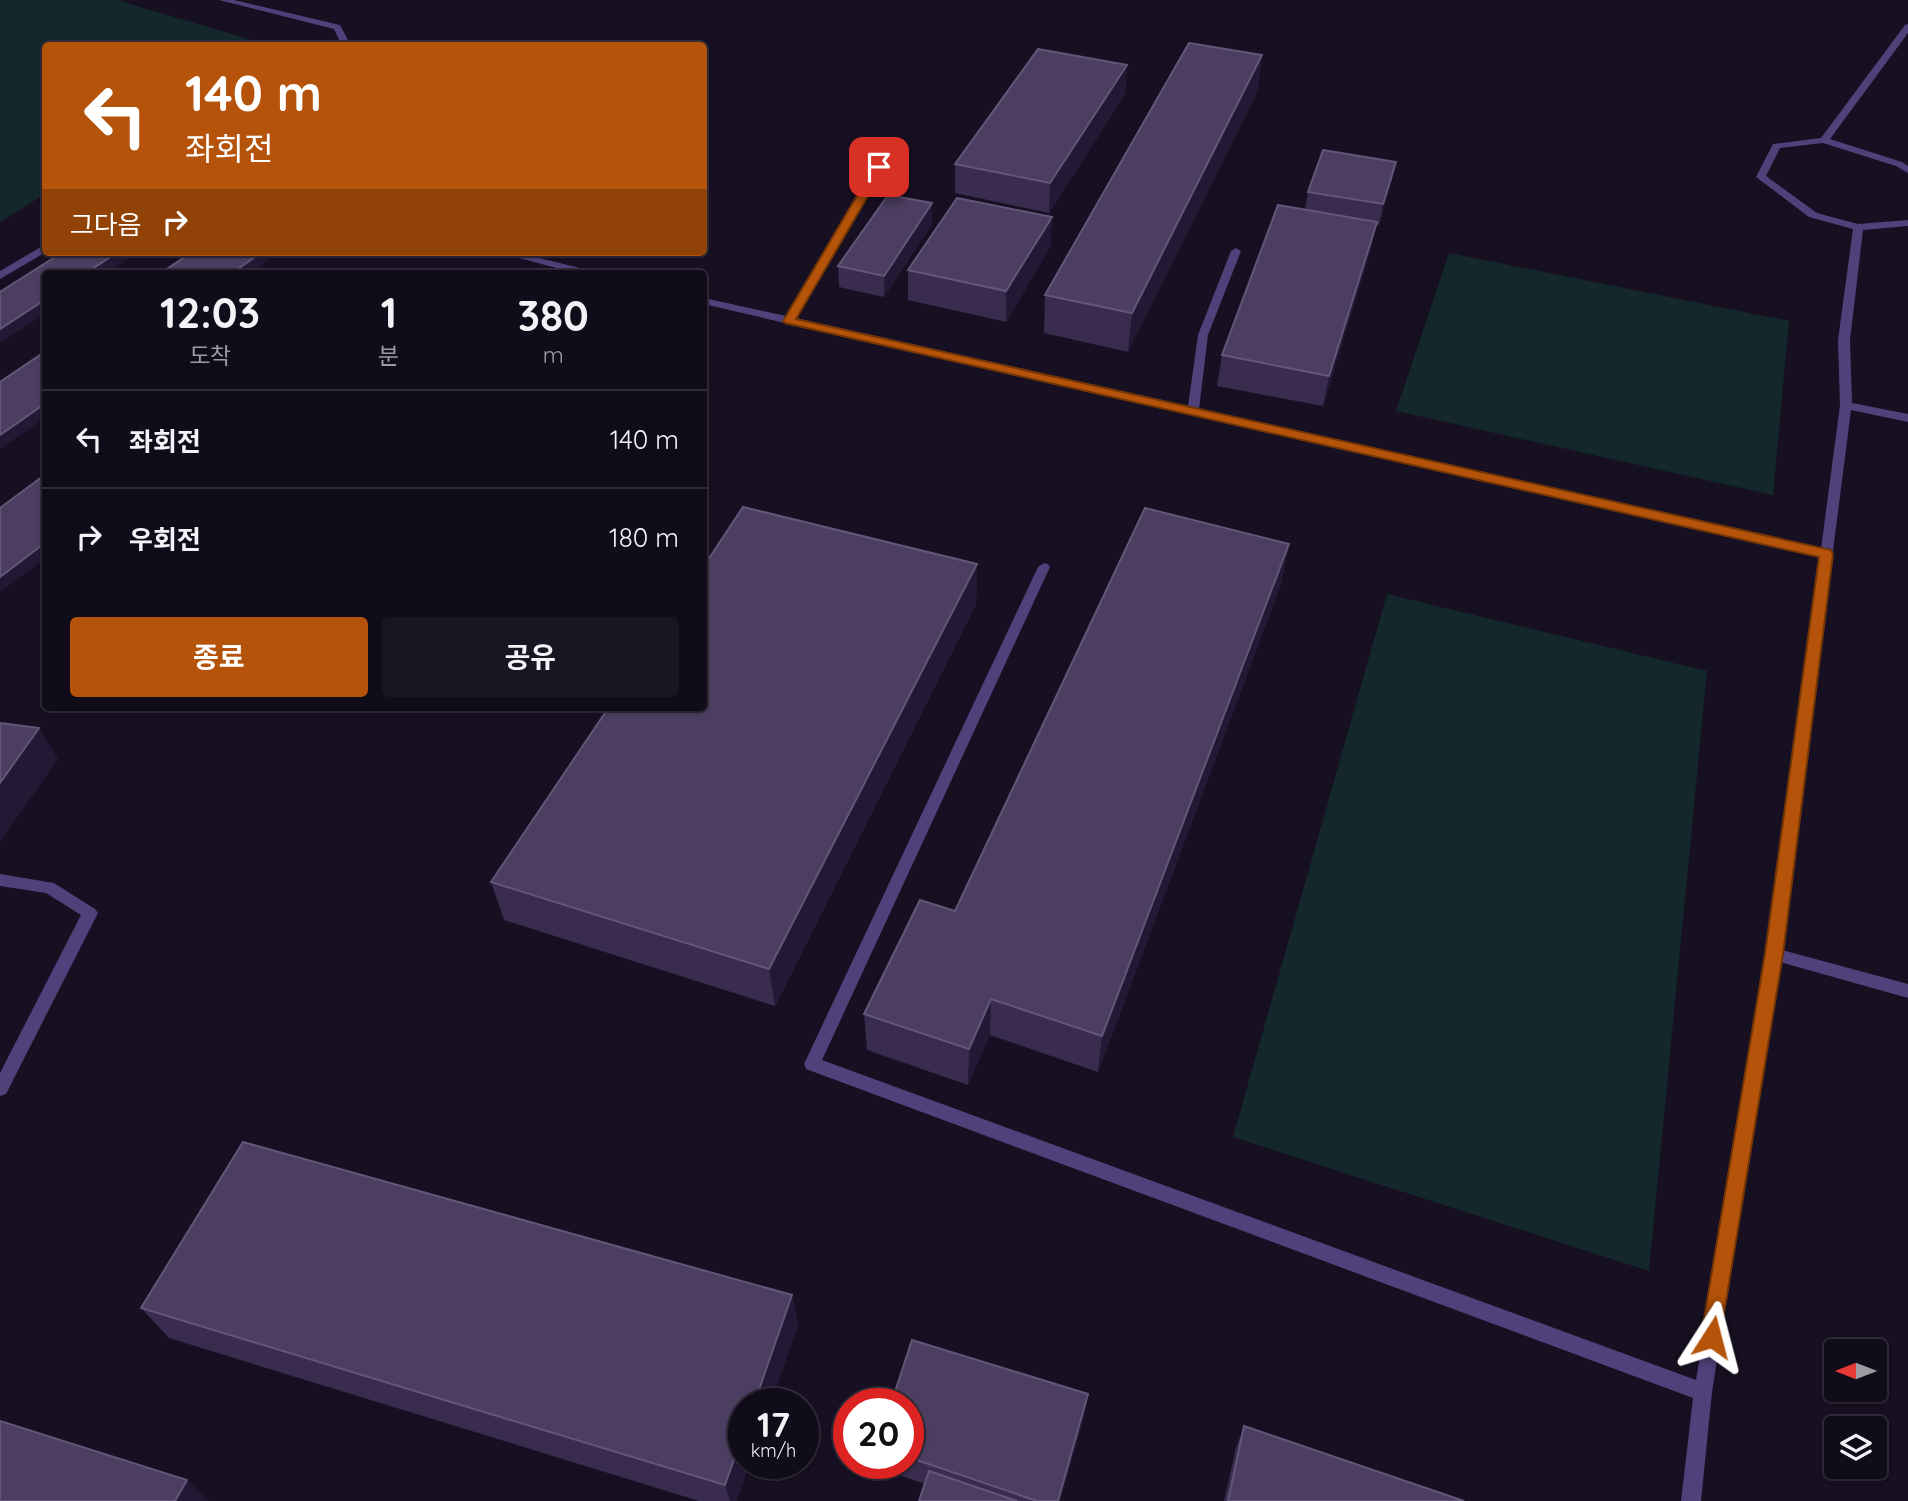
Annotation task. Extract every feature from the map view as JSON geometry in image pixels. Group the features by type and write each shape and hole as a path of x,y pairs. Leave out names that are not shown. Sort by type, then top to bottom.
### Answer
{"lane":[{"path":"223,0 337,27 344,42"},
{"path":"1824,139 1908,27"},
{"path":"1908,170 1899,164 1824,139 1776,146 1761,177 1813,215 1858,227 1908,223"},
{"path":"789,321 892,145"},
{"path":"1691,1501 1703,1391 1774,954 1846,405 1844,340 1858,227"},
{"path":"0,276 42,250"},
{"path":"1193,410 1203,335 1236,251"},
{"path":"518,256 575,270"},
{"path":"707,302 1826,554"},
{"path":"1846,405 1908,418"},
{"path":"1044,567 812,1064 1703,1391"},
{"path":"0,880 50,887 90,913 0,1089"},
{"path":"1774,954 1908,991"}],"green space":[{"path":"0,0 117,0 259,42 42,42 42,196 0,222"},
{"path":"1449,253 1789,321 1773,495 1396,411"},
{"path":"1387,594 1707,671 1649,1271 1233,1137"}],"building":[{"path":"1189,43 1262,55 1132,313 1045,295"},
{"path":"1038,49 1127,65 1050,183 955,164"},
{"path":"1323,150 1396,162 1383,204 1308,192"},
{"path":"888,195 932,203 884,276 838,266"},
{"path":"957,198 1052,217 1006,291 908,270"},
{"path":"1278,205 1377,222 1329,376 1222,355"},
{"path":"57,256 112,256 91,270 42,270 42,302 0,329 0,292"},
{"path":"186,256 256,256 236,270 165,270"},
{"path":"42,354 42,406 0,435 0,382"},
{"path":"42,477 42,545 0,577 0,508"},
{"path":"743,507 977,564 769,969 491,882 606,711 707,711 707,561"},
{"path":"1145,508 1289,544 1102,1036 991,999 969,1049 864,1014 920,900 955,911"},
{"path":"0,723 39,728 0,783"},
{"path":"243,1142 792,1295 760,1388 728,1388 728,1476 725,1485 141,1308"},
{"path":"912,1340 1088,1394 1058,1501 1037,1501 924,1462 924,1388 896,1388"},
{"path":"0,1421 187,1480 175,1501 0,1501"},
{"path":"1244,1426 1464,1501 1228,1501"},
{"path":"929,1471 1017,1501 919,1501"}],"route":[{"path":"879,167 789,321 1169,404 1826,554 1774,954 1712,1337"}]}
